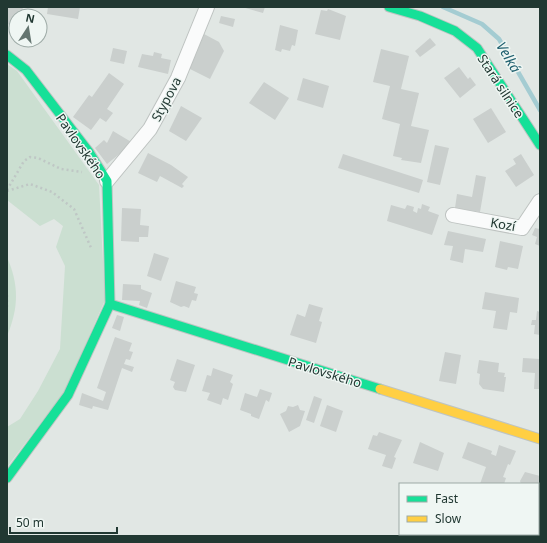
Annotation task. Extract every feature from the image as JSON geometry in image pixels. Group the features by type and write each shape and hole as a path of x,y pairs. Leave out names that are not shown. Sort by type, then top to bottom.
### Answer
{"street":[{"name":"Stypova","path":"104,176 150,129 178,78 207,7"},
{"name":"Stará silnice","path":"389,7 420,16 455,31 477,48 540,145"},
{"name":"Pavlovského","path":"7,55 26,70 89,152 104,176 110,304 68,395 7,478"},
{"name":"Kozí","path":"453,215 522,228 540,201"},
{"name":"Pavlovského","path":"110,304 540,439"}],"path":[{"path":"7,190 24,161 30,157 38,158 61,169 104,176"},
{"path":"7,190 30,184 52,192 74,209 96,258"},
{"path":"7,295 7,309"}],"green space":[{"path":"7,64 17,71 99,185 105,300 65,391 7,467 7,427 20,419 38,391 60,349 65,266 56,247 63,226 54,219 40,226 7,200"},
{"path":"7,257 14,277 16,296 14,315 7,336"}],"building":[{"path":"7,7 23,7 8,8 7,24"},
{"path":"80,7 78,19 48,14 48,8"},
{"path":"242,7 265,7 263,13"},
{"path":"328,9 346,16 340,40 315,34 321,10 327,11"},
{"path":"221,16 235,19 233,27 219,23"},
{"path":"280,25 298,30 295,46 292,45 290,51 282,49 281,52 275,50"},
{"path":"204,34 219,42 224,51 210,79 188,68"},
{"path":"430,38 436,45 420,57 415,51"},
{"path":"113,48 127,51 124,64 110,61"},
{"path":"381,49 409,56 401,89 419,93 411,126 429,130 421,163 401,160 402,158 393,156 400,124 382,119 390,86 373,82"},
{"path":"154,52 162,54 161,58 171,60 168,74 138,67 142,54 153,56"},
{"path":"459,67 468,79 470,77 476,85 460,98 444,78"},
{"path":"109,73 124,84 107,109 113,113 106,122 100,118 91,130 73,117 89,95 92,97"},
{"path":"303,78 329,86 323,108 297,100"},
{"path":"264,82 289,98 275,120 249,103"},
{"path":"181,106 202,118 186,141 169,131"},
{"path":"491,108 506,132 488,143 473,119"},
{"path":"113,131 133,143 107,164 95,148 104,140 107,143"},
{"path":"435,145 449,148 440,185 427,182"},
{"path":"148,153 171,165 188,177 182,184 184,186 182,188 160,176 157,182 138,173"},
{"path":"343,154 423,180 419,193 338,168"},
{"path":"521,154 534,175 516,187 505,171 516,164 513,159"},
{"path":"476,175 486,177 480,212 455,208 457,194 472,197"},
{"path":"422,204 430,207 428,211 439,215 432,235 387,221 391,205 405,209 407,205 414,207 413,211 417,213 418,208 421,209"},
{"path":"122,208 141,209 140,225 149,226 148,237 139,237 139,242 121,241"},
{"path":"535,228 540,229 540,246 535,244 537,237 532,235"},
{"path":"448,231 486,239 483,252 465,249 463,263 450,260 453,246 444,245"},
{"path":"500,241 523,246 518,269 508,267 507,270 495,267"},
{"path":"154,253 169,258 161,281 147,276"},
{"path":"176,281 196,287 194,293 198,294 196,301 192,300 189,308 184,306 181,307 170,302"},
{"path":"123,284 141,285 141,289 152,293 147,308 139,305 140,301 122,300"},
{"path":"485,292 519,298 517,313 510,312 507,330 493,328 496,311 482,309"},
{"path":"309,304 323,308 319,321 322,322 316,343 290,335 297,314 305,317"},
{"path":"537,311 540,312 540,335 534,334 535,325 531,325 532,320 536,320"},
{"path":"117,315 124,317 120,331 112,328"},
{"path":"115,337 132,343 129,351 133,352 130,360 126,359 124,364 134,367 132,372 122,368 108,410 93,406 92,409 79,405 82,393 103,401 106,392 97,388"},
{"path":"445,352 461,355 456,384 439,381"},
{"path":"523,358 540,359 540,389 534,389 535,373 522,372"},
{"path":"177,359 195,365 186,392 175,390 173,387 175,382 170,380"},
{"path":"479,360 499,363 498,372 505,373 504,377 506,377 504,392 483,389 479,384 480,374 477,373"},
{"path":"213,368 233,375 230,382 233,384 228,400 223,398 221,405 207,400 210,393 202,391 207,375 211,376"},
{"path":"260,389 272,393 269,402 266,400 259,419 240,410 245,393 257,397"},
{"path":"314,396 322,399 314,423 306,420"},
{"path":"298,405 300,410 305,411 300,426 289,432 280,414 286,411 288,406 293,407"},
{"path":"327,405 343,411 336,432 320,426"},
{"path":"379,432 402,440 394,457 396,458 392,469 382,466 386,455 368,449 373,435 377,436"},
{"path":"420,442 444,453 438,471 413,463"},
{"path":"468,442 492,451 491,454 496,456 499,445 516,451 510,465 508,464 503,477 506,478 504,483 480,483 486,467 462,458"},
{"path":"525,472 540,476 539,494 539,483 521,483 520,481"}],"waterway":[{"name":"Velká","path":"443,7 482,24 499,39 540,110"}],"traffic: fast":[{"path":"389,7 420,16 455,31 477,48 540,145"},
{"path":"7,55 26,70 89,152 107,181 110,304 68,395 7,478"},
{"path":"110,304 380,389"}],"traffic: slow":[{"path":"380,389 540,439"}]}
